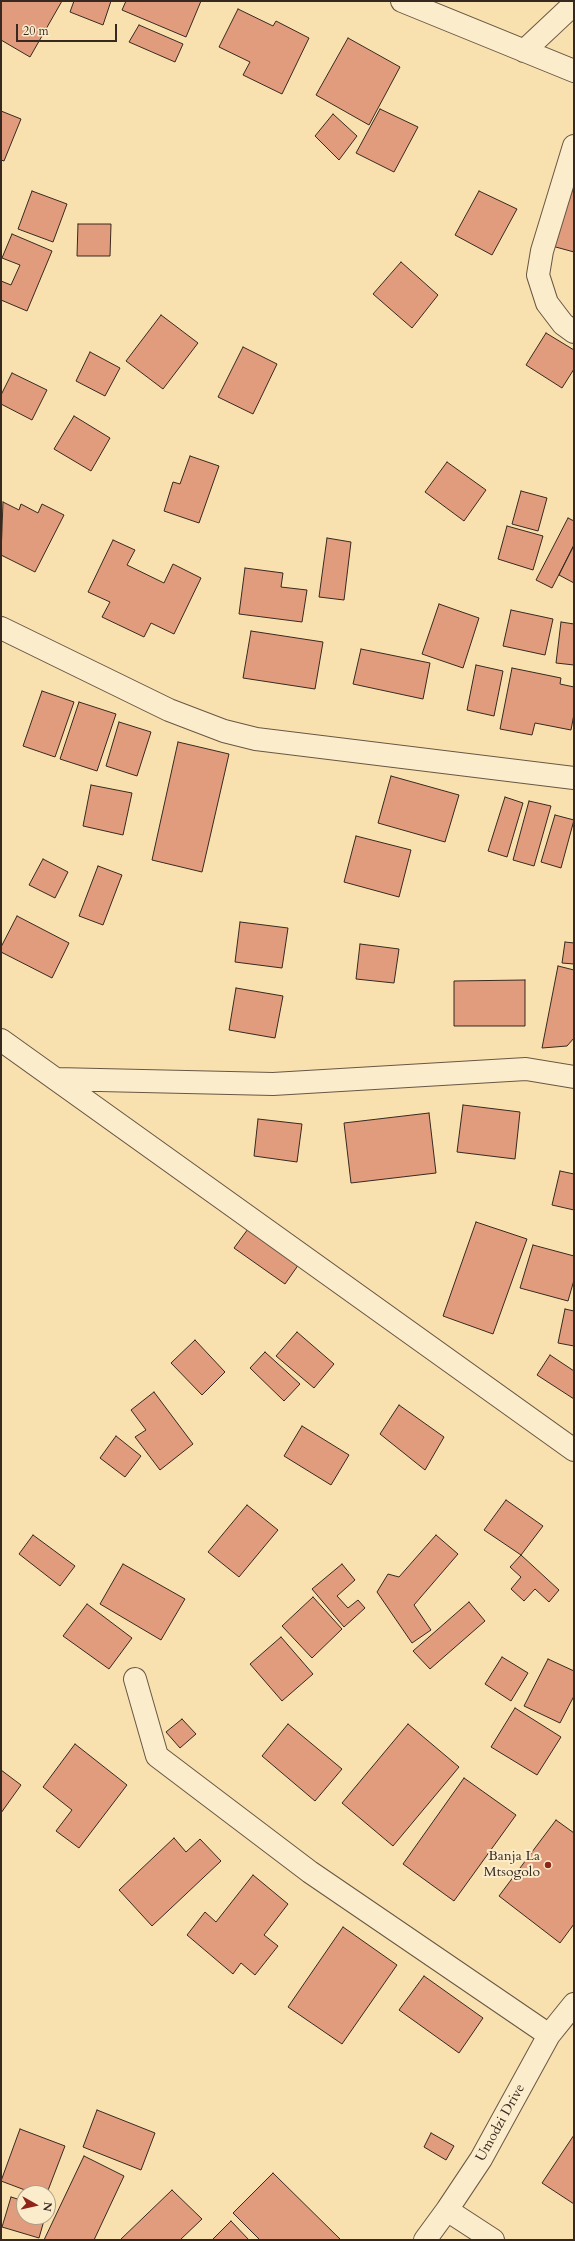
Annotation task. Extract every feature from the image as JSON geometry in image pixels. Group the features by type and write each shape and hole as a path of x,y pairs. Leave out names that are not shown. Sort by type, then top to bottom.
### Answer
{"street":[{"path":"402,1 574,71"},
{"path":"524,50 574,4"},
{"path":"574,146 542,251 538,275 547,304 563,324 574,332"},
{"path":"1,628 169,710 224,731 256,739 574,778"},
{"path":"1,1040 574,1450"},
{"path":"56,1079 273,1084 526,1069 574,1077"},
{"path":"135,1680 157,1756 310,1872 549,2035"},
{"name":"Umodzi Drive","path":"425,2240 481,2159 549,2035 574,2004"},
{"path":"447,2210 493,2240"}],"building":[{"path":"1,1 62,1 30,57 1,40"},
{"path":"74,1 111,1 103,25 70,12"},
{"path":"126,1 201,1 186,37 122,10"},
{"path":"238,9 273,26 276,21 309,38 282,94 243,75 250,62 219,47"},
{"path":"139,25 183,44 175,62 129,42"},
{"path":"348,38 400,67 369,125 316,95"},
{"path":"380,109 418,127 394,172 356,153"},
{"path":"1,111 21,119 4,161 1,160"},
{"path":"333,114 357,136 339,160 315,136"},
{"path":"574,186 574,252 552,246"},
{"path":"32,191 67,204 53,242 18,229"},
{"path":"479,191 517,209 492,255 455,235"},
{"path":"78,224 111,224 110,256 77,256"},
{"path":"12,234 52,251 27,311 1,300 1,281 11,285 20,265 2,258"},
{"path":"401,262 438,295 412,328 373,294"},
{"path":"161,315 198,343 163,389 126,361"},
{"path":"546,333 574,350 574,369 562,388 526,365"},
{"path":"243,347 277,364 253,414 218,397"},
{"path":"90,352 120,368 105,396 76,381"},
{"path":"12,373 47,390 32,420 1,404 1,395"},
{"path":"74,416 110,438 91,471 54,449"},
{"path":"190,456 219,466 199,523 164,511 173,482 180,484"},
{"path":"447,462 486,490 464,521 425,492"},
{"path":"521,491 547,498 538,531 512,524"},
{"path":"3,502 19,510 21,504 38,513 42,504 64,515 35,572 1,555"},
{"path":"568,518 574,521 574,545 552,588 536,580"},
{"path":"507,526 543,536 533,570 498,559"},
{"path":"327,538 351,542 344,600 319,597"},
{"path":"113,540 135,550 127,565 164,583 173,564 201,578 174,634 151,623 144,637 102,617 110,602 88,592"},
{"path":"574,545 574,583 559,575"},
{"path":"245,568 283,573 281,587 307,590 302,622 239,614"},
{"path":"439,604 479,618 463,668 422,654"},
{"path":"511,610 553,619 545,655 503,646"},
{"path":"561,622 574,624 574,665 556,663"},
{"path":"251,631 323,642 315,689 243,678"},
{"path":"361,649 430,663 423,699 353,684"},
{"path":"476,665 503,671 494,716 467,710"},
{"path":"512,668 561,678 560,684 574,687 574,714 571,730 535,723 532,735 500,729"},
{"path":"42,691 74,702 55,757 23,746"},
{"path":"79,702 116,714 97,771 60,759"},
{"path":"119,722 151,732 137,776 106,766"},
{"path":"178,742 229,754 202,872 152,860"},
{"path":"391,776 459,795 445,842 378,823"},
{"path":"91,785 132,793 123,835 83,826"},
{"path":"505,797 523,803 507,857 488,851"},
{"path":"529,801 551,806 534,866 513,860"},
{"path":"555,815 574,820 561,868 541,862"},
{"path":"356,836 411,850 399,897 344,882"},
{"path":"43,859 68,872 55,898 29,885"},
{"path":"98,866 122,875 103,925 79,916"},
{"path":"17,916 69,943 52,978 1,952 1,947"},
{"path":"240,922 288,928 282,968 235,962"},
{"path":"565,942 574,943 574,964 562,963"},
{"path":"360,944 399,949 394,983 356,979"},
{"path":"558,966 574,970 574,1038 567,1046 542,1048"},
{"path":"525,980 525,1026 454,1026 454,981"},
{"path":"236,988 283,996 275,1038 229,1030"},
{"path":"463,1105 520,1112 515,1159 457,1152"},
{"path":"429,1113 436,1173 351,1183 344,1123"},
{"path":"258,1119 302,1124 297,1162 254,1156"},
{"path":"560,1171 574,1174 574,1210 552,1205"},
{"path":"476,1222 527,1239 493,1334 443,1316"},
{"path":"248,1229 299,1264 285,1284 234,1248"},
{"path":"533,1245 574,1256 574,1280 568,1301 520,1288"},
{"path":"565,1309 574,1311 574,1346 558,1343"},
{"path":"297,1332 334,1364 314,1388 276,1356"},
{"path":"195,1340 225,1372 202,1395 171,1363"},
{"path":"265,1352 300,1384 284,1401 250,1368"},
{"path":"550,1355 574,1371 574,1399 537,1375"},
{"path":"154,1392 193,1444 160,1470 135,1437 146,1430 131,1410"},
{"path":"399,1405 444,1437 425,1470 380,1434"},
{"path":"302,1426 349,1455 331,1485 284,1456"},
{"path":"116,1436 141,1456 125,1477 100,1458"},
{"path":"506,1500 543,1526 521,1555 484,1530"},
{"path":"247,1505 278,1530 239,1577 208,1552"},
{"path":"33,1535 75,1566 60,1586 19,1554"},
{"path":"436,1535 458,1554 414,1605 431,1630 412,1643 377,1592 388,1574 399,1577"},
{"path":"521,1555 559,1590 549,1602 535,1589 524,1601 511,1589 521,1577 510,1567"},
{"path":"123,1564 185,1599 161,1640 100,1604"},
{"path":"342,1564 355,1580 337,1596 348,1608 358,1600 365,1608 344,1627 312,1589"},
{"path":"313,1597 342,1629 312,1658 282,1626"},
{"path":"469,1602 485,1621 430,1669 413,1651"},
{"path":"87,1604 132,1638 109,1669 63,1636"},
{"path":"281,1637 313,1674 282,1701 250,1664"},
{"path":"502,1657 528,1673 511,1701 485,1684"},
{"path":"548,1659 574,1671 574,1696 560,1723 524,1706"},
{"path":"515,1708 561,1737 537,1775 491,1747"},
{"path":"182,1719 196,1734 180,1748 166,1732"},
{"path":"288,1724 342,1769 315,1801 262,1756"},
{"path":"408,1724 459,1767 393,1846 342,1803"},
{"path":"75,1744 127,1785 79,1848 56,1831 72,1810 43,1787"},
{"path":"1,1770 21,1785 1,1813"},
{"path":"464,1778 516,1815 454,1901 403,1864"},
{"name":"Banja La Mtsogolo","path":"556,1820 574,1833 574,1924 560,1943 499,1896"},
{"path":"174,1838 186,1852 200,1839 221,1861 152,1926 119,1890"},
{"path":"253,1875 288,1904 264,1935 278,1946 255,1975 241,1963 233,1974 187,1935 205,1912 216,1922"},
{"path":"343,1927 397,1965 342,2044 288,2007"},
{"path":"424,1976 483,2018 459,2053 399,2010"},
{"path":"97,2110 155,2133 141,2170 83,2147"},
{"path":"20,2129 65,2146 50,2185 16,2185 16,2187 1,2181"},
{"path":"431,2133 454,2146 446,2160 424,2147"},
{"path":"574,2135 574,2204 542,2183"},
{"path":"84,2156 124,2176 94,2240 44,2240 51,2225 56,2225 56,2215"},
{"path":"273,2173 341,2240 260,2240 233,2213"},
{"path":"172,2190 202,2219 180,2240 120,2240"},
{"path":"11,2197 16,2199 16,2225 43,2225 39,2238 2,2227"},
{"path":"231,2221 249,2240 212,2240"}],"place":[{"name":"Banja La Mtsogolo","path":"548,1865"}]}
